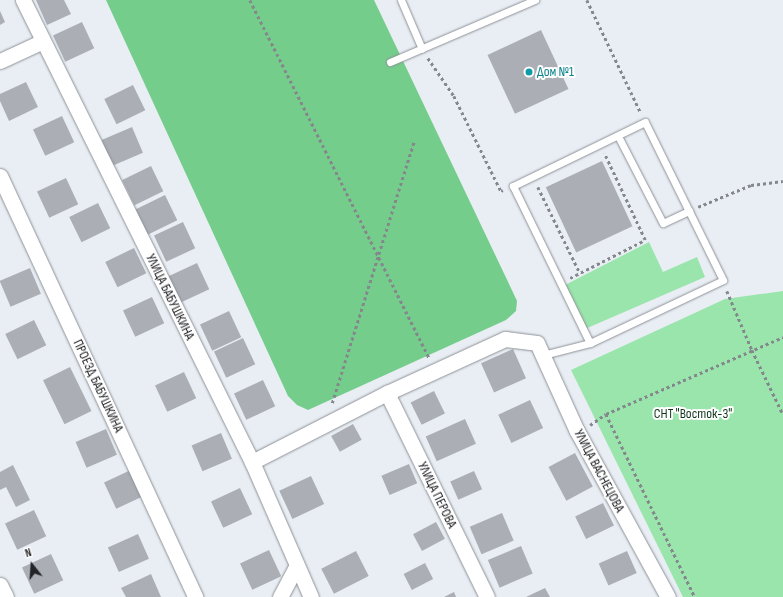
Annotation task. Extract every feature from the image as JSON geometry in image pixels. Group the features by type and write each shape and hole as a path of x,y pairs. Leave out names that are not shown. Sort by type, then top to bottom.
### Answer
{"street":[{"name":"УЛИЦА БАБУШКИНА","path":"23,0 252,462 296,567 311,597"},
{"path":"0,61 43,40"},
{"name":"ПРОЕЗД БАБУШКИНА","path":"0,176 195,597"},
{"path":"252,462 387,393 505,339 540,349"},
{"name":"УЛИЦА ВАСНЕЦОВА","path":"540,349 577,431 668,597"},
{"name":"УЛИЦА ПЕРОВА","path":"387,393 487,597"},
{"path":"280,597 296,567"},
{"path":"0,585 6,597"}],"lane":[{"path":"401,0 422,49"},
{"path":"390,62 535,0"},
{"path":"540,349 590,343 723,280 645,122 513,186 590,343"},
{"path":"618,136 663,223 689,211"}],"path":[{"path":"250,0 379,256 435,371"},
{"path":"587,0 645,122"},
{"path":"422,49 454,96 501,191 513,186"},
{"path":"326,425 414,142"},
{"path":"560,282 645,240 600,144"},
{"path":"597,155 604,152"},
{"path":"543,181 537,185 580,273"},
{"path":"689,211 751,185 783,181"},
{"path":"723,280 752,350 783,414"},
{"path":"695,597 606,414 783,337"}],"green space":[{"path":"106,0 374,0 517,301 516,311 506,320 308,410 297,405 288,396"},
{"path":"649,242 663,272 697,257 705,277 585,329 565,285"},
{"name":"СНТ \"Восток-3\"","path":"783,291 783,597 683,597 571,370 725,299"}],"building":[{"path":"36,0 64,0 71,14 47,25"},
{"path":"0,11 5,22 0,25"},
{"path":"82,22 94,48 65,62 53,36"},
{"name":"Дом №1","path":"541,30 568,89 515,114 488,55"},
{"path":"26,82 38,107 9,121 0,101 0,94"},
{"path":"133,85 145,110 117,124 104,99"},
{"path":"62,116 74,142 45,156 33,130"},
{"path":"132,127 143,153 113,166 102,140"},
{"path":"602,161 632,226 576,252 546,187"},
{"path":"151,166 163,191 135,205 122,180"},
{"path":"66,178 78,204 49,218 37,192"},
{"path":"165,195 177,220 148,235 135,209"},
{"path":"98,203 110,228 82,242 69,217"},
{"path":"183,222 195,248 166,262 154,236"},
{"path":"134,248 146,273 118,287 105,262"},
{"path":"197,263 209,289 180,303 168,277"},
{"path":"30,268 41,294 11,307 0,281"},
{"path":"152,297 164,323 135,337 123,311"},
{"path":"229,311 241,337 212,351 200,325"},
{"path":"34,320 46,345 18,359 5,334"},
{"path":"243,338 255,364 226,378 214,352"},
{"path":"513,349 526,378 494,392 481,363"},
{"path":"70,367 91,411 65,424 43,380"},
{"path":"184,372 196,398 167,412 155,386"},
{"path":"263,380 275,406 246,420 234,394"},
{"path":"434,391 445,413 422,425 411,402"},
{"path":"530,400 543,428 511,443 498,415"},
{"path":"465,419 476,444 437,461 426,436"},
{"path":"353,424 362,440 340,452 331,436"},
{"path":"106,429 117,455 87,468 76,442"},
{"path":"221,433 232,459 202,471 192,446"},
{"path":"575,453 593,487 566,501 549,467"},
{"path":"409,464 417,483 390,495 381,476"},
{"path":"13,465 30,500 16,507 6,487 0,490 0,472"},
{"path":"133,469 145,495 116,509 104,483"},
{"path":"474,471 482,489 458,500 450,482"},
{"path":"311,476 324,504 292,519 279,491"},
{"path":"240,488 252,514 223,528 211,502"},
{"path":"603,503 614,525 586,539 575,517"},
{"path":"34,510 46,536 17,550 5,524"},
{"path":"502,513 514,541 482,554 470,527"},
{"path":"436,522 445,539 422,551 413,534"},
{"path":"138,534 149,559 119,572 108,547"},
{"path":"521,546 533,574 500,588 488,560"},
{"path":"269,550 281,576 252,590 240,564"},
{"path":"356,551 369,576 334,594 321,569"},
{"path":"627,551 637,573 608,586 599,564"},
{"path":"51,554 63,580 34,594 22,568"},
{"path":"425,563 433,579 412,590 404,574"},
{"path":"151,574 161,597 126,597 121,588"},
{"path":"545,588 550,597 526,597"},
{"path":"454,592 456,597 444,597"}],"place":[{"name":"Дом №1","path":"529,72"}]}
